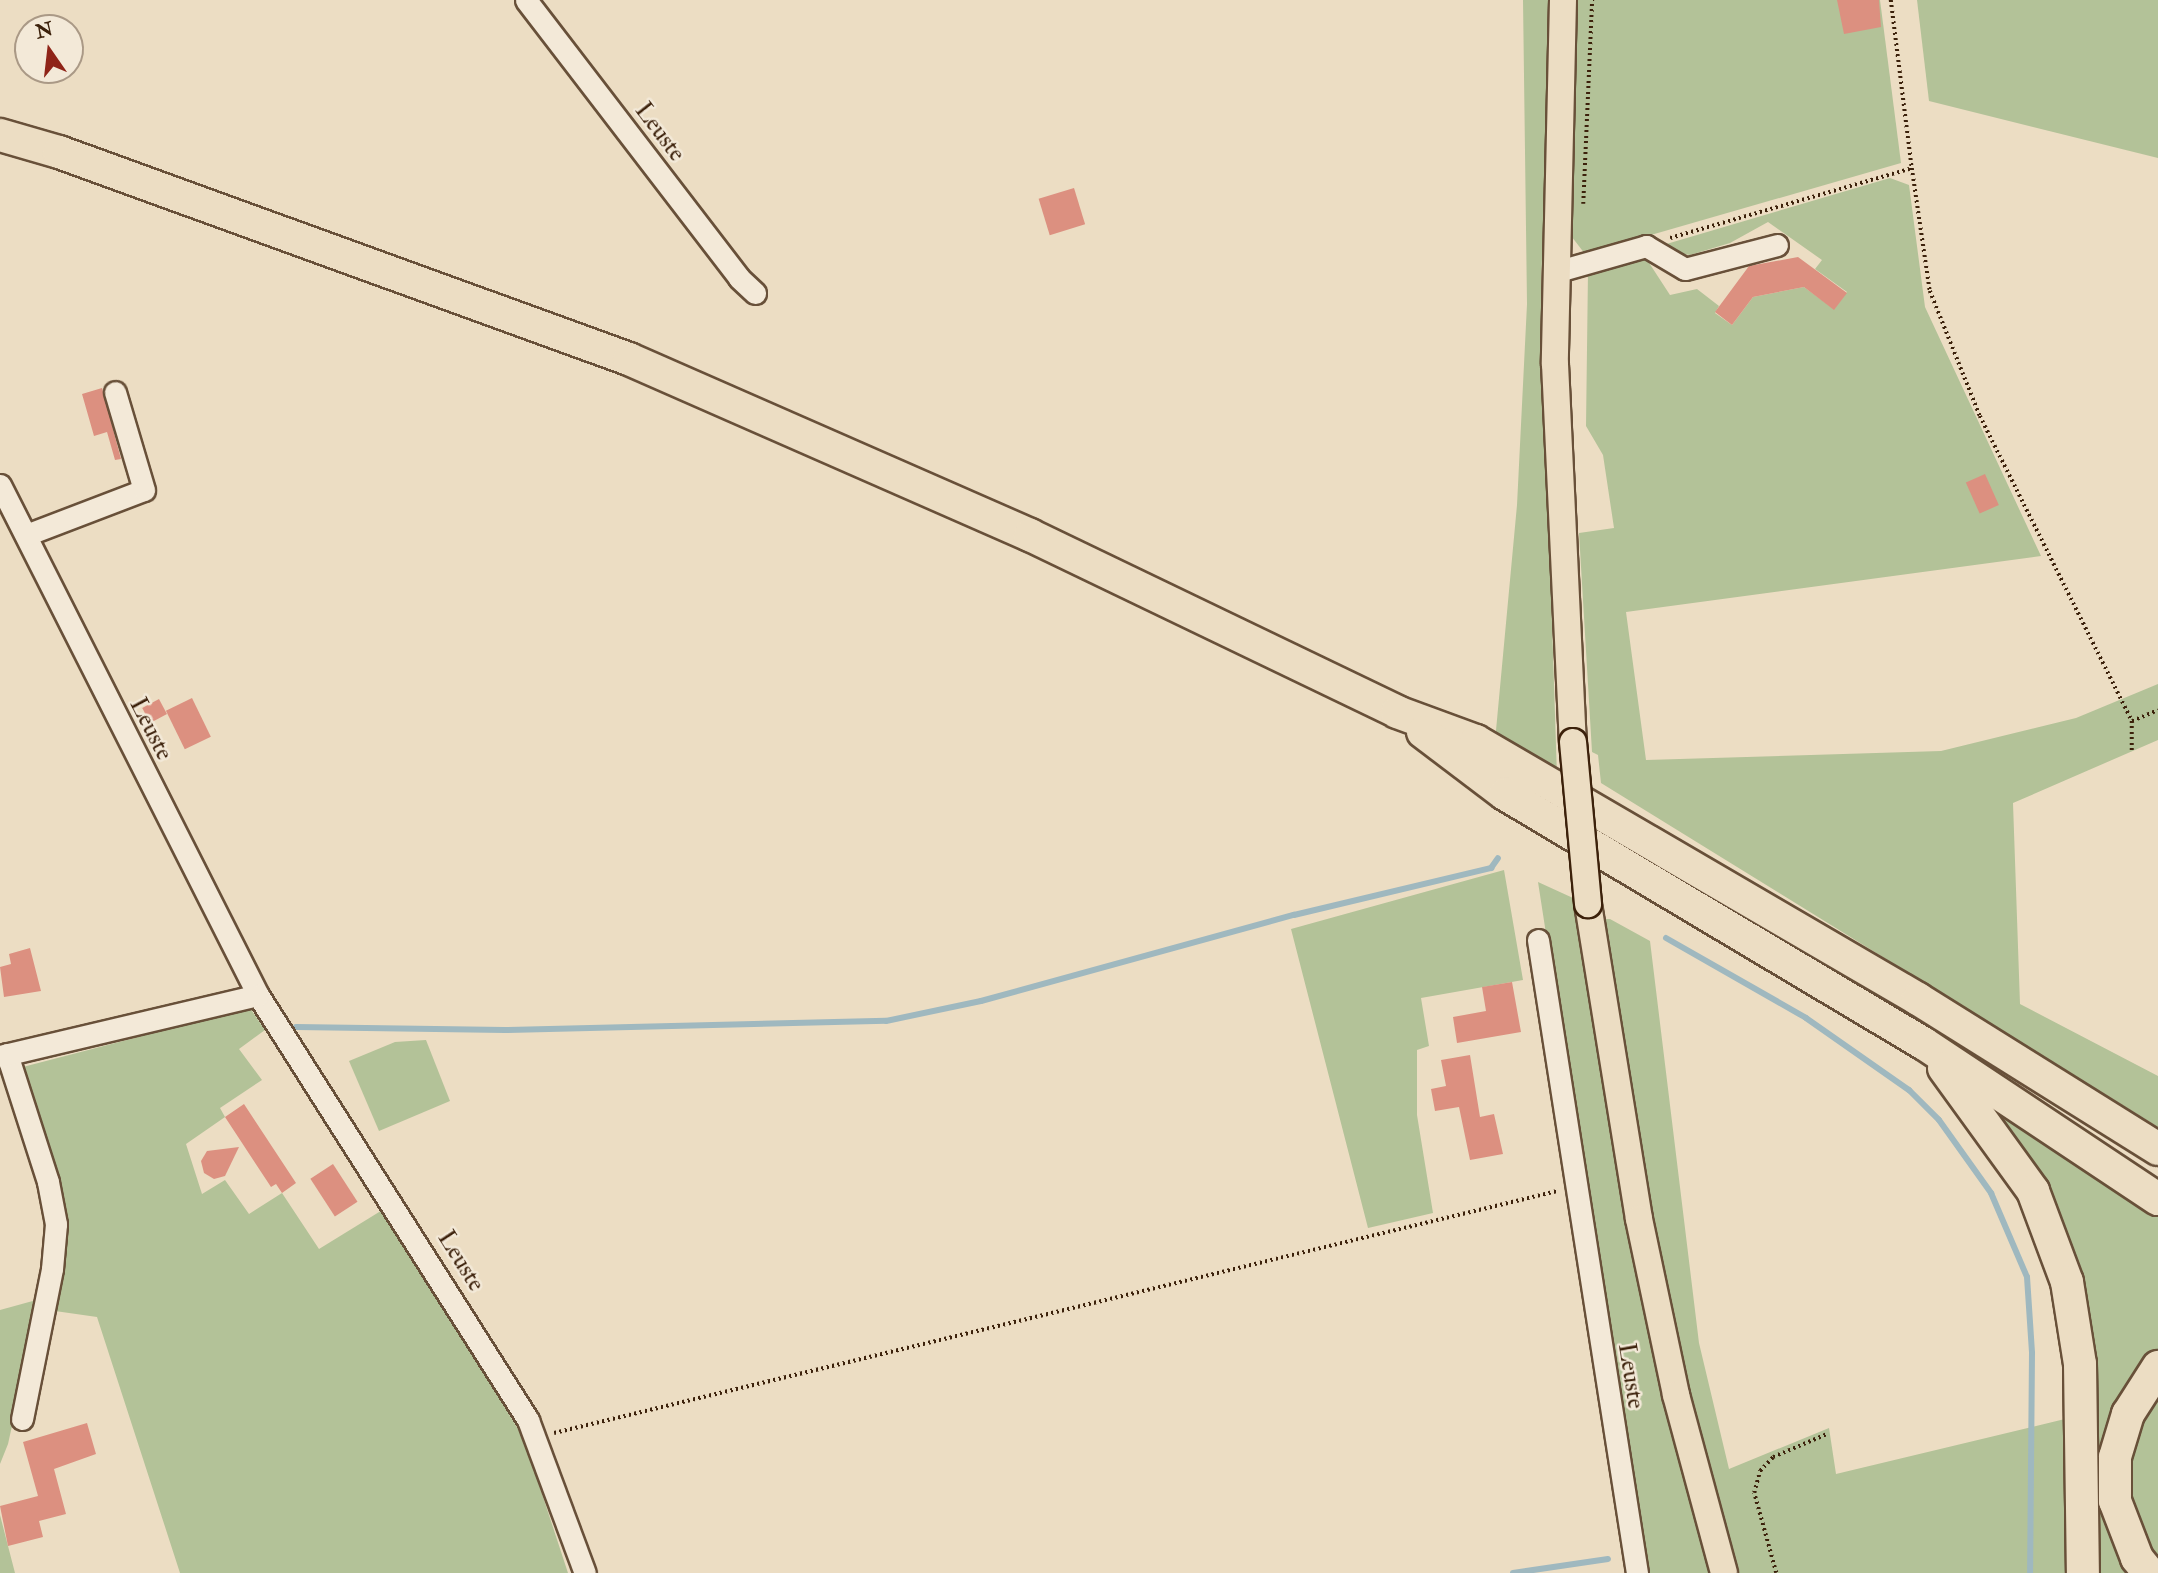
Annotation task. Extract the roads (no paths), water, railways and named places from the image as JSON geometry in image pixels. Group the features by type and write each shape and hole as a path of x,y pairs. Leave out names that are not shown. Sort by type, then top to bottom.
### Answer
{"highway":[{"path":"0,135 59,152 629,359 1030,535 1397,712 1476,741 1918,999 2158,1149"},
{"path":"1397,712 1505,794 1923,1042 2158,1199"},
{"path":"1923,1042 1967,1095 2033,1191 2067,1282 2080,1364 2083,1573"},
{"path":"2149,1573 2129,1541 2115,1502 2115,1457 2128,1414 2158,1367"}],"main road":[{"path":"1563,0 1555,272 1558,490 1573,742 1588,904 1639,1219 1676,1395 1724,1573"}],"street":[{"name":"Leuste","path":"526,0 739,278 755,293"},
{"path":"1555,272 1646,246 1685,269 1777,245"},
{"path":"26,535 144,490 115,392"},
{"name":"Leuste","path":"0,485 258,995 422,1248 536,1438 585,1573"},
{"name":"Leuste","path":"1538,940 1573,1187 1637,1573"},
{"path":"22,1419 52,1269 56,1224 48,1182 3,1055 258,995"}],"waterway":[{"path":"296,1027 505,1030 886,1021 981,1001 1294,915 1491,868 1498,858"},
{"path":"1666,938 1806,1018 1909,1090 1939,1120 1991,1193 2027,1277 2032,1353 2030,1573"},
{"path":"1513,1573 1608,1559"}]}
